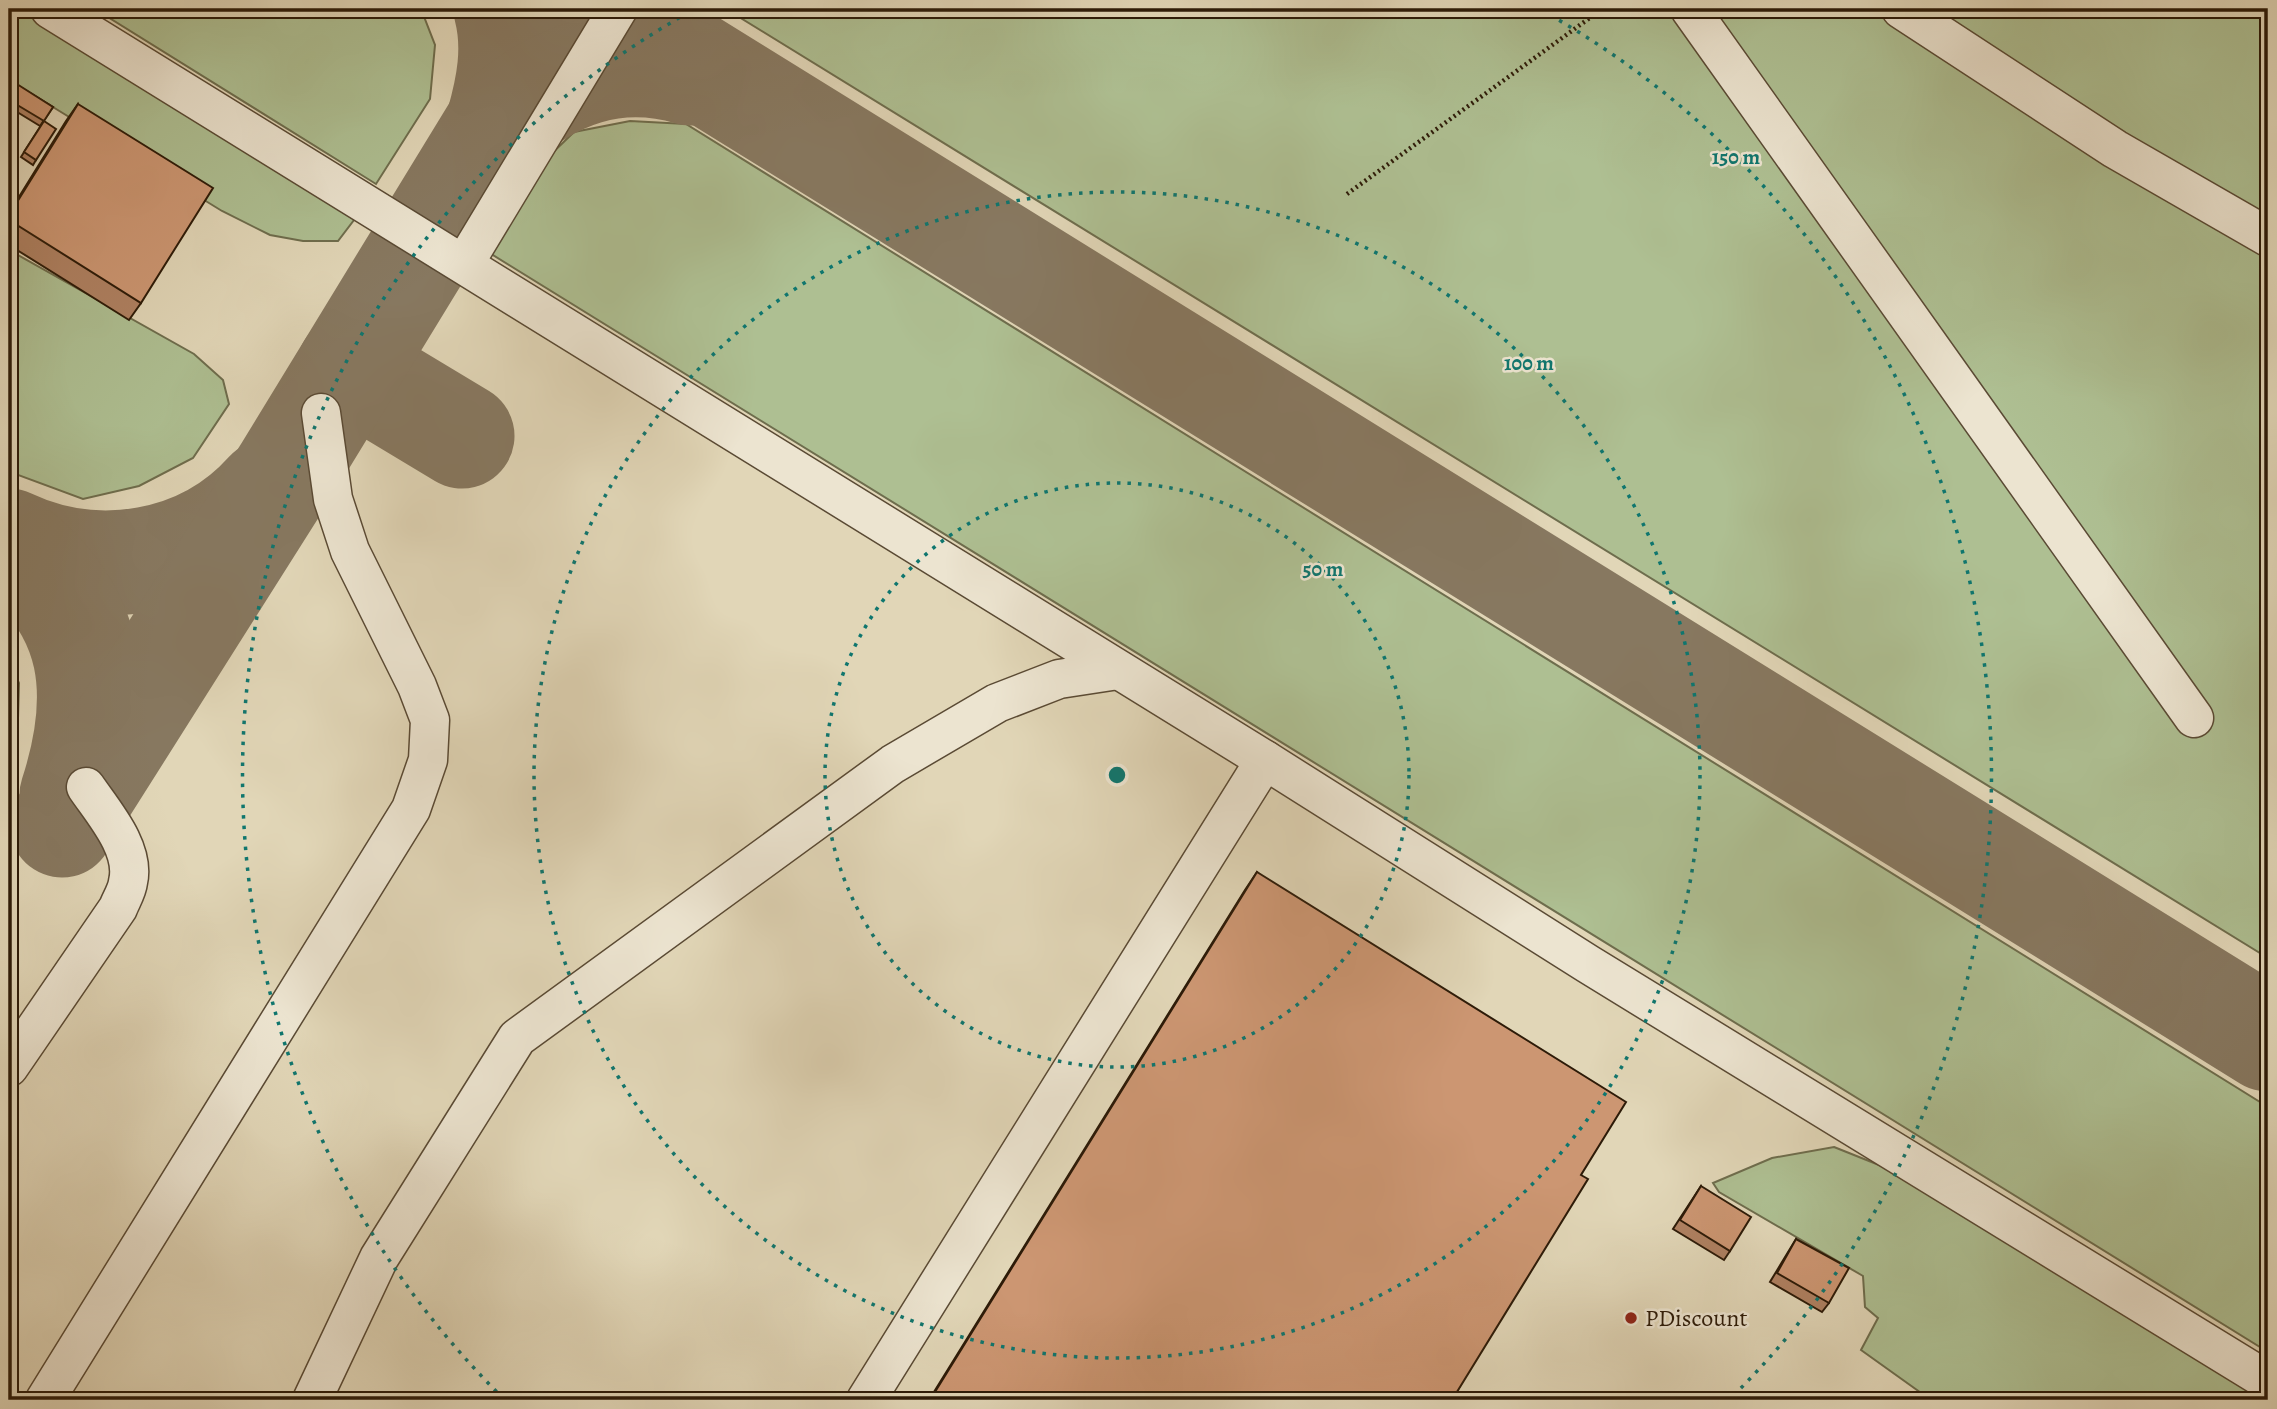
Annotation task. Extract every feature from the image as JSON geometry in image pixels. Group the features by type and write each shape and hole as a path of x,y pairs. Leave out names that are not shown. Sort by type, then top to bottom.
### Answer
{"lane":[{"path":"50,9 1588,964 2268,1381"},
{"path":"464,264 618,9"},
{"path":"1690,9 2194,718"},
{"path":"1901,9 2115,149 2268,237"},
{"path":"45,1400 411,809 428,760 430,720 417,686 350,551 333,499 321,413"},
{"path":"312,1400 379,1258 517,1038 893,764 997,703 1059,679 1118,670"},
{"path":"866,1400 1265,761"},
{"path":"9,1068 118,908 129,881 127,858 114,829 86,787"}],"path":[{"path":"1347,194 1602,9"}],"green space":[{"path":"9,9 24,9 357,216 338,241 303,241 270,235 222,211 9,80"},
{"path":"95,9 421,9 435,45 430,99 376,184"},
{"path":"726,9 2268,9 2268,958"},
{"path":"630,121 686,124 2268,1107 2268,1352 488,252 543,162 574,132"},
{"path":"9,250 194,354 223,380 229,404 193,458 139,486 83,499 18,475 9,467"},
{"path":"9,662 19,683 17,753 9,766"},
{"path":"1834,1147 1909,1177 2268,1400 1931,1400 1861,1350 1878,1318 1865,1307 1863,1276 1719,1192 1713,1183 1772,1158"}],"building":[{"path":"9,79 53,107 44,121 9,100"},
{"path":"78,104 213,188 141,303 9,220 9,215"},
{"path":"44,121 56,129 36,160 24,152"},
{"path":"1257,872 1626,1102 1581,1175 1588,1179 1452,1400 930,1400"},
{"path":"1701,1186 1751,1217 1730,1251 1680,1220"},
{"path":"1796,1239 1849,1268 1829,1303 1777,1273"}],"taxiway":[{"path":"498,124 511,53 506,9"},
{"path":"605,9 2268,1039"},
{"path":"62,825 286,471 498,124 541,92 587,72 637,65 690,73"},
{"path":"349,368 462,436"},
{"path":"9,541 42,554 77,561 112,563 147,559 180,550 212,536 242,517 268,492"},
{"path":"9,545 38,571 60,598 76,627 86,658 88,723 72,795"}],"place":[{"name":"PDiscount","path":"1631,1318"}]}
